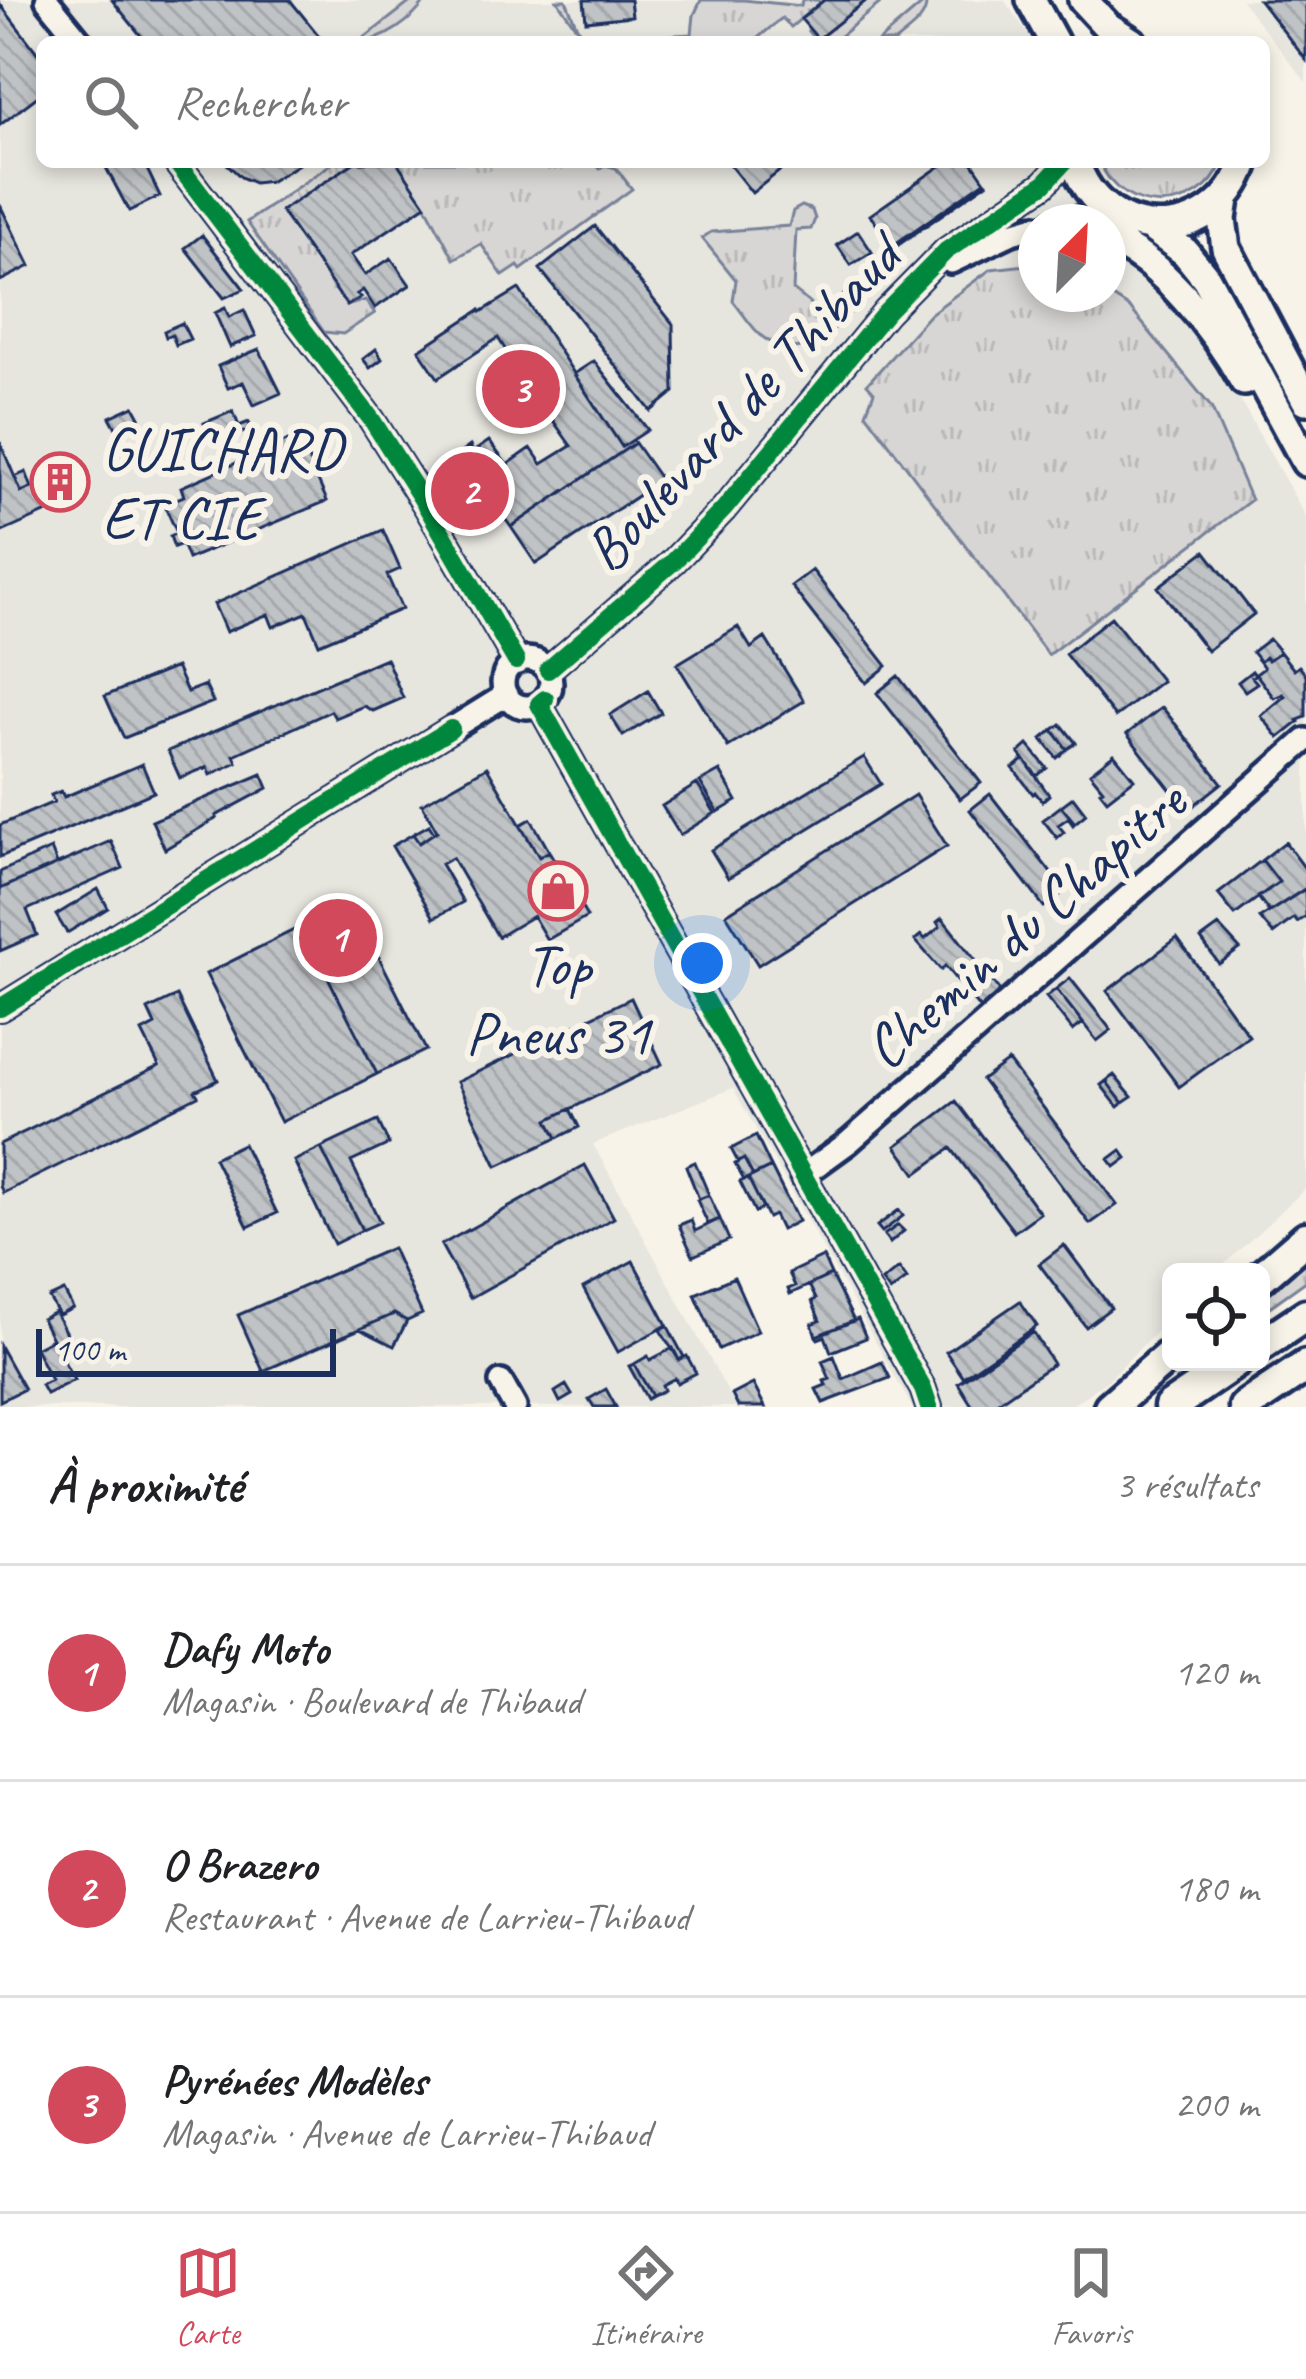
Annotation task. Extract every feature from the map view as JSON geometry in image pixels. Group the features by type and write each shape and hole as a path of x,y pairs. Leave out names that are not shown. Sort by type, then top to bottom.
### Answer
{"highway":[{"path":"1270,1269 1306,1238"},
{"path":"1270,1339 1306,1315"},
{"path":"1110,1407 1162,1362"},
{"path":"1245,1407 1306,1366"},
{"path":"1170,1407 1223,1371"}],"main road":[{"path":"1031,0 1051,36"},
{"path":"1083,0 1123,36"},
{"path":"1077,168 1096,200 1129,229 1147,260 1167,278 1234,363 1262,412 1299,450"},
{"path":"1129,229 1172,226 1209,212 1225,199 1243,168"},
{"path":"1225,199 1226,248 1306,400"},
{"path":"1129,229 1185,252 1206,278 1299,450"}],"street":[{"path":"47,0 76,36"},
{"path":"181,168 372,421 517,661"},
{"name":"Boulevard de Thibaud","path":"548,670 673,562 724,509 886,312 946,251 1044,184 1059,168"},
{"name":"Boulevard de Thibaud","path":"920,279 1018,233"},
{"path":"530,659 548,670 551,685 539,704 518,705 506,695 503,680 517,661 530,659"},
{"path":"0,1008 506,695"},
{"path":"539,704 929,1407"},
{"name":"Chemin du Chapitre","path":"802,1176 849,1142 1306,740"},
{"path":"501,1382 515,1407"}],"shaded area":[{"path":"0,0 1004,0 1030,36 36,36 36,168 1091,168 1107,204 1018,204 1018,312 1126,312 1126,246 1133,262 1227,377 1306,517 1306,1188 1226,1263 1162,1263 1162,1326 1108,1380 1069,1407 912,1407 733,1088 593,1144 736,1407 0,1407"},
{"path":"1241,0 1306,0 1306,82 1270,36"}],"green space":[{"path":"413,0 426,0 397,28 382,36 367,36"},
{"path":"557,0 566,0 582,36"},
{"path":"701,0 820,3 791,27 782,18 760,36 656,36 692,34"},
{"path":"867,0 884,0 840,36 822,36"},
{"path":"926,1 924,14 911,29 902,36 885,36"},
{"path":"325,168 346,168 281,211 347,306 365,300 375,313 343,334 324,332 247,222"},
{"path":"401,168 616,168 632,189 521,270 518,266 503,276 481,244 454,259"},
{"path":"1103,168 1219,168 1197,193 1161,204 1125,193"},
{"path":"802,206 812,210 815,219 811,229 796,230 793,290 827,317 854,281 873,288 825,336 796,348 780,346 760,334 733,301 736,280 702,238 711,232 789,226 793,211"},
{"path":"1018,266 1018,312 1126,312 1126,305 1130,308 1211,407 1251,500 1048,655 866,413 874,392 867,384 930,314 991,269"},
{"path":"1306,1252 1306,1281 1270,1307 1270,1283"}],"building":[{"path":"112,0 290,0 319,36 141,36"},
{"path":"584,0 630,0 632,16 586,21"},
{"path":"824,0 867,0 822,36 815,36 801,19"},
{"path":"1259,0 1306,0 1306,60"},
{"path":"0,4 36,51 36,98 0,125"},
{"path":"106,168 146,168 160,196 129,211"},
{"path":"231,168 292,168 271,181 254,183"},
{"path":"346,168 401,168 426,205 351,255 365,275 391,258 410,285 375,308 363,290 347,306 281,211"},
{"path":"732,168 783,168 752,193"},
{"path":"937,168 976,168 985,181 892,246 870,215"},
{"path":"985,181 987,183 892,246"},
{"path":"0,205 30,266 0,281"},
{"path":"595,226 673,324 674,392 651,411 540,269"},
{"path":"858,231 872,252 851,265 837,245"},
{"path":"202,235 244,289 224,298 185,248"},
{"path":"519,289 622,447 635,443 511,527 501,513 481,526 448,477 469,462 466,457 489,441 507,465 531,448 542,464 571,446 533,392 525,396 513,378 521,374 498,338 438,378 419,350"},
{"path":"225,308 229,317 244,310 256,336 230,347 215,313"},
{"path":"182,323 190,339 176,345 164,331"},
{"path":"259,349 281,393 254,405 243,382 228,388 218,366"},
{"path":"376,349 382,359 370,368 363,359"},
{"path":"594,361 648,430 622,447 574,374"},
{"path":"134,406 140,417 116,428 110,417"},
{"path":"233,411 239,426 249,422 251,429 220,442 218,437 211,440 204,423"},
{"path":"298,436 327,501 188,559 182,544 174,547 170,536 177,533 164,504 184,496 181,487"},
{"name":"GUICHARD ET CIE","path":"0,442 21,492 71,472 81,497 0,533"},
{"path":"635,443 661,480 536,564 511,527"},
{"path":"470,446 469,462 454,472 448,462"},
{"path":"26,472 32,488 21,492 15,477"},
{"path":"383,530 400,569 387,575 402,609 319,644 306,613 273,627 268,614 226,632 214,604"},
{"path":"1205,551 1254,614 1207,651 1158,587"},
{"path":"812,570 887,666 866,683 791,586"},
{"path":"1111,617 1162,681 1115,717 1065,654"},
{"path":"738,627 751,648 765,638 804,701 728,747 677,664"},
{"path":"1269,639 1280,652 1260,662 1252,652"},
{"path":"1280,652 1294,670 1299,666 1306,675 1306,717 1279,738 1261,716 1285,696 1274,698 1256,674 1264,668 1260,662 1265,657 1268,660"},
{"path":"386,658 403,698 373,711 364,706 335,718 331,711 234,755 237,762 210,775 207,767 180,778 168,751"},
{"path":"176,667 187,692 205,685 213,702 124,738 105,696"},
{"path":"1252,671 1257,683 1245,691 1238,682"},
{"path":"898,676 981,783 960,799 877,693"},
{"path":"648,691 661,713 623,736 610,715"},
{"path":"1162,707 1222,783 1187,811 1127,734"},
{"path":"1061,724 1076,743 1067,749 1053,730"},
{"path":"1053,730 1067,749 1057,758 1042,739"},
{"path":"1028,745 1047,768 1037,776 1019,753"},
{"path":"1114,754 1134,779 1107,800 1090,773"},
{"path":"864,757 881,784 728,878 711,850"},
{"path":"1024,759 1049,795 1042,801 1013,768"},
{"path":"142,764 154,792 0,857 0,825 54,802 51,795 61,791 64,797"},
{"path":"487,767 539,857 549,851 587,917 547,940 533,916 498,937 452,858 441,864 463,902 434,918 392,846 413,834 419,843 437,831 422,804"},
{"path":"720,771 737,801 718,812 700,782"},
{"path":"262,774 268,788 165,849 152,821"},
{"path":"697,784 715,813 680,835 662,806"},
{"path":"990,794 1065,891 1044,907 970,810"},
{"path":"915,795 947,846 758,965 726,914"},
{"path":"1073,797 1086,814 1075,823 1061,806"},
{"path":"1061,806 1075,823 1068,818 1058,825 1064,832 1057,838 1043,820"},
{"path":"531,819 549,851 539,857 520,825"},
{"path":"429,825 434,833 419,843 413,834"},
{"path":"111,841 123,868 27,910 37,935 0,951 0,889"},
{"path":"1285,842 1306,870 1306,888 1269,912 1258,897 1279,882 1262,860"},
{"path":"51,849 57,864 0,889 0,872"},
{"path":"1262,860 1279,882 1235,915 1218,894"},
{"path":"98,889 108,908 67,933 56,915"},
{"path":"1305,889 1306,916 1297,922 1294,918 1273,934 1260,918"},
{"path":"351,902 426,1050 377,1074 302,926"},
{"path":"942,918 1000,991 980,1009 945,966 941,970 915,940 921,935 925,939 940,927 937,922"},
{"path":"302,926 377,1074 281,1122 206,974"},
{"path":"1219,926 1240,949 1219,964 1201,939"},
{"path":"1177,938 1249,1036 1179,1087 1107,991"},
{"path":"1070,978 1111,1030 1097,1041 1056,989"},
{"path":"1056,989 1083,1023 1073,1031 1046,997"},
{"path":"177,996 218,1080 195,1091 198,1096 3,1193 0,1144 159,1066 142,1032 155,1025 148,1010"},
{"path":"631,998 662,1064 548,1120 557,1138 497,1166 457,1082"},
{"path":"1008,1061 1117,1205 1090,1224 982,1080"},
{"path":"1114,1075 1132,1097 1123,1103 1106,1081"},
{"path":"1106,1081 1123,1103 1118,1107 1101,1085"},
{"path":"956,1101 1040,1213 1014,1232 951,1148 916,1174 896,1146"},
{"path":"570,1109 579,1127 557,1138 548,1120"},
{"path":"378,1121 389,1144 351,1162 380,1222 362,1230 321,1148"},
{"path":"756,1136 771,1167 753,1176 744,1159 738,1162 731,1149"},
{"path":"243,1144 277,1213 248,1227 214,1158"},
{"path":"321,1148 362,1230 334,1244 294,1161"},
{"path":"1121,1150 1127,1158 1115,1167 1109,1159"},
{"path":"744,1159 753,1176 744,1180 735,1164"},
{"path":"695,1162 709,1195 699,1199 686,1166"},
{"path":"585,1165 614,1218 470,1298 441,1245"},
{"path":"771,1167 798,1221 781,1230 774,1215 768,1218 748,1178"},
{"path":"748,1178 763,1208 755,1212 740,1182"},
{"path":"709,1195 720,1219 708,1224 697,1200"},
{"path":"899,1210 903,1216 882,1232 877,1226"},
{"path":"720,1219 729,1240 693,1256 679,1225 691,1220 695,1231"},
{"path":"898,1225 904,1231 890,1243 884,1235"},
{"path":"1064,1245 1111,1308 1086,1327 1039,1264"},
{"path":"392,1248 422,1314 407,1321 394,1314 263,1371 238,1315"},
{"path":"823,1257 831,1275 790,1294 788,1289 795,1286 789,1273"},
{"path":"633,1261 667,1325 618,1352 583,1288"},
{"path":"899,1268 907,1279 890,1292 882,1281"},
{"path":"831,1275 854,1321 816,1336 812,1324 820,1321 809,1285"},
{"path":"734,1277 758,1331 719,1349 695,1294"},
{"path":"64,1291 73,1308 59,1315 49,1298"},
{"path":"1020,1301 1037,1326 963,1377 946,1352"},
{"path":"55,1312 72,1345 59,1353 42,1319"},
{"path":"394,1314 407,1321 394,1346 360,1329"},
{"path":"858,1319 866,1338 831,1352 825,1336 816,1336"},
{"path":"667,1325 684,1357 679,1360 660,1330"},
{"path":"1033,1332 1053,1364 991,1407 973,1407 958,1383"},
{"path":"52,1339 74,1380 46,1394 41,1385 51,1380 35,1348"},
{"path":"0,1346 24,1389 0,1401"},
{"path":"673,1348 679,1360 687,1356 696,1373 677,1383 675,1378 652,1396 634,1364"},
{"path":"834,1356 843,1379 882,1362 890,1378 823,1403 816,1389 830,1379 822,1361"},
{"path":"634,1364 652,1396 647,1399 629,1366"},
{"path":"753,1384 765,1407 738,1407 732,1395"},
{"path":"566,1385 572,1395 560,1402 555,1392"},
{"path":"606,1389 616,1407 594,1407 589,1399"}],"cycle path":[{"path":"181,168 372,420 516,661"},
{"path":"548,670 673,562 724,509 886,312 946,251 1044,184 1059,168"},
{"path":"545,699 539,704 929,1407"},
{"path":"0,1008 451,729"}],"place":[{"name":"Pyrénées Modèles","path":"521,389"},
{"name":"GUICHARD ET CIE","path":"60,482"},
{"name":"O Brazero","path":"470,491"},
{"name":"Top Pneus 31","path":"558,891"},
{"name":"Dafy Moto","path":"338,938"}]}
